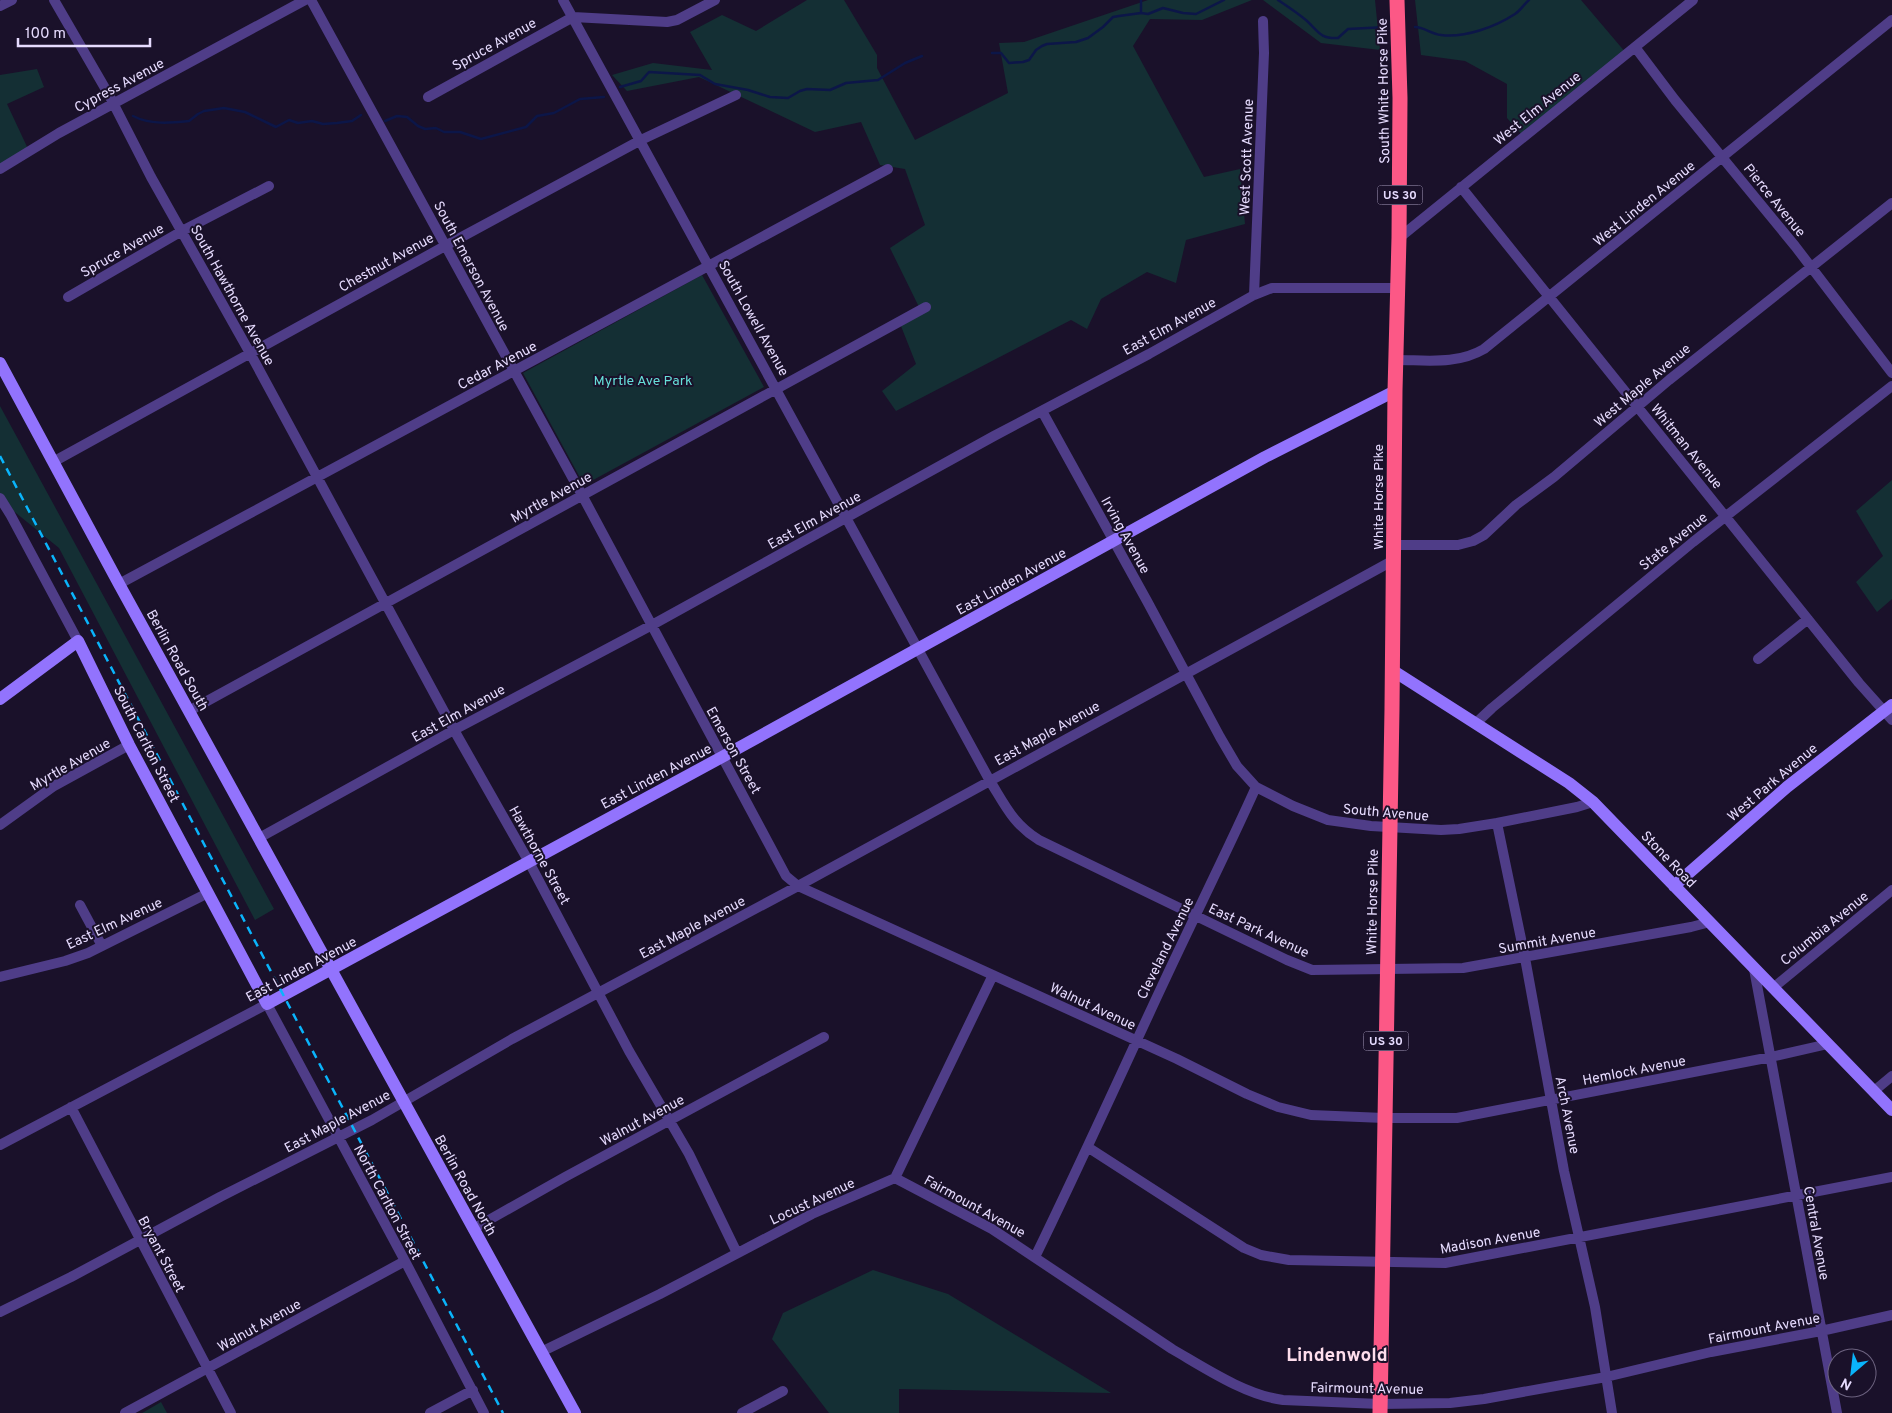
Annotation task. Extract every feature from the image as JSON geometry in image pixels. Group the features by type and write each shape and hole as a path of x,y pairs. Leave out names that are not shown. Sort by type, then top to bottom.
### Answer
{"highway":[{"name":"South White Horse Pike","path":"1395,391 1400,98 1396,0"},
{"name":"White Horse Pike","path":"1380,1408 1395,391"}],"street":[{"path":"0,6 12,0"},
{"name":"South Hawthorne Avenue","path":"54,0 114,104 385,604"},
{"name":"Cypress Avenue","path":"0,169 59,133 305,0"},
{"name":"South Emerson Avenue","path":"311,0 652,625"},
{"name":"South Lowell Avenue","path":"563,0 777,388 918,650 990,780 1021,828"},
{"path":"573,17 667,22 677,20 715,0"},
{"name":"West Elm Avenue","path":"1399,238 1693,0"},
{"name":"Spruce Avenue","path":"428,97 573,17"},
{"name":"West Linden Avenue","path":"1396,360 1458,360 1476,354 1550,298 1892,20"},
{"name":"West Scott Avenue","path":"1254,294 1264,53 1263,21"},
{"name":"Pierce Avenue","path":"1635,47 1675,100 1811,266 1892,373"},
{"name":"Chestnut Avenue","path":"54,462 641,140 736,95"},
{"name":"Cedar Avenue","path":"119,584 888,170"},
{"name":"Spruce Avenue","path":"68,297 182,231 270,186"},
{"name":"Whitman Avenue","path":"1461,187 1808,619 1889,712"},
{"name":"West Maple Avenue","path":"1394,545 1458,545 1473,541 1484,535 1516,505 1554,477 1637,406 1892,203"},
{"name":"East Elm Avenue","path":"259,838 454,730 652,625 1149,354 1254,294 1272,288 1397,288"},
{"name":"Myrtle Avenue","path":"189,711 926,307"},
{"name":"Berlin Road South","path":"0,363 331,970"},
{"name":"State Avenue","path":"1476,723 1726,516 1892,386"},
{"name":"East Linden Avenue","path":"0,1145 331,970 918,650 1265,457 1395,391"},
{"name":"Irving Avenue","path":"1042,411 1186,673"},
{"name":"South Carlton Street","path":"0,498 78,641 130,745 267,1004"},
{"name":"East Maple Avenue","path":"0,1312 403,1102 512,1038 798,886 1394,560"},
{"name":"Hawthorne Street","path":"385,604 529,862 629,1051 688,1154 738,1253"},
{"path":"1758,659 1808,619"},
{"name":"Emerson Street","path":"652,625 786,876 798,886"},
{"path":"0,699 78,641"},
{"name":"Stone Road","path":"1392,670 1570,783 1593,802 1892,1110"},
{"name":"South Avenue","path":"1186,673 1237,766 1256,787 1328,820 1349,824 1441,830 1459,829 1577,807 1593,802"},
{"name":"West Park Avenue","path":"1674,886 1787,787 1889,712"},
{"name":"Myrtle Avenue","path":"0,825 54,786 130,745"},
{"name":"Cleveland Avenue","path":"1035,1257 1088,1148 1256,787"},
{"name":"Arch Avenue","path":"1497,822 1578,1238 1595,1307 1612,1413"},
{"name":"East Park Avenue","path":"1021,828 1039,840 1287,960 1312,970 1387,970"},
{"name":"Walnut Avenue","path":"798,886 1278,1107 1311,1115 1384,1118"},
{"name":"Columbia Avenue","path":"1773,988 1892,890"},
{"name":"East Elm Avenue","path":"0,977 65,961 102,946 208,893"},
{"path":"80,905 102,946"},
{"name":"Summit Avenue","path":"1387,970 1463,968 1525,958 1710,922"},
{"name":"Central Avenue","path":"1754,969 1837,1413"},
{"name":"Berlin Road North","path":"331,970 575,1413"},
{"path":"895,1178 992,975"},
{"name":"North Carlton Street","path":"267,1004 484,1413"},
{"name":"Walnut Avenue","path":"473,1230 565,1176 824,1037"},
{"name":"Hemlock Avenue","path":"1384,1118 1457,1118 1771,1057 1828,1044"},
{"path":"1874,1091 1892,1076"},
{"name":"Bryant Street","path":"71,1107 206,1369 231,1413"},
{"name":"Madison Avenue","path":"1088,1148 1244,1248 1261,1255 1289,1260 1445,1263 1892,1177"},
{"name":"Locust Avenue","path":"541,1352 812,1214 895,1178"},
{"name":"Fairmount Avenue","path":"895,1178 992,1229 1172,1349 1252,1392 1283,1400 1380,1408 1450,1403 1606,1377 1711,1352 1892,1315"},
{"name":"Walnut Avenue","path":"125,1413 405,1261"},
{"path":"430,1413 473,1390"},
{"path":"742,1413 783,1391"}],"green space":[{"path":"807,0 844,0 877,55 877,68 915,140 1008,93 999,43 1024,42 1148,0 1252,0 1202,20 1150,19 1133,46 1204,177 1240,169 1245,224 1186,240 1176,283 1147,272 1101,299 1087,329 1071,320 896,411 882,391 916,364 899,321 919,307 890,248 925,225 905,169 880,165 861,122 815,132 699,77 627,91 612,75 653,63 712,70 690,32 722,15 756,31"},
{"path":"1263,0 1375,0 1380,50 1321,43"},
{"path":"1415,0 1581,0 1626,53 1525,138 1507,118 1507,84 1465,61 1421,55"},
{"path":"37,69 44,87 7,104 29,151 0,167 0,75"},
{"name":"Myrtle Ave Park","path":"702,275 764,387 584,485 523,373"},
{"path":"0,406 274,909 255,920 59,548 0,500"},
{"path":"1892,480 1892,599 1877,612 1856,582 1883,556 1856,511"},
{"path":"873,1270 948,1294 1111,1393 899,1389 899,1413 829,1413 772,1339 783,1313"},
{"path":"161,1402 167,1413 142,1413 144,1412"}],"waterway":[{"path":"1141,0 1141,13"},
{"path":"992,53 1001,53 1009,63 1023,62 1029,60 1036,50 1047,44 1076,42 1088,38 1113,17 1141,13 1148,14 1163,8 1196,14 1224,0"},
{"path":"1278,0 1304,18 1320,34 1327,37 1338,38 1348,29 1387,27"},
{"path":"1415,27 1441,35 1470,33 1507,19 1529,0"},
{"path":"620,87 641,81 649,72 700,75 715,84 748,90 770,97 788,98 807,89 830,90 846,83 878,80 905,63 922,56"},
{"path":"385,121 397,116 407,117 425,129 436,128 444,132 460,132 481,139 526,127 537,116 554,113 580,99 604,97"},
{"path":"133,116 153,122 182,122 189,121 204,111 224,108 245,112 276,127 289,120 298,123 312,121 323,124 352,121 361,115"}],"railway":[{"path":"0,456 503,1413"}],"district":[{"name":"Lindenwold","path":"1337,1354"}]}
